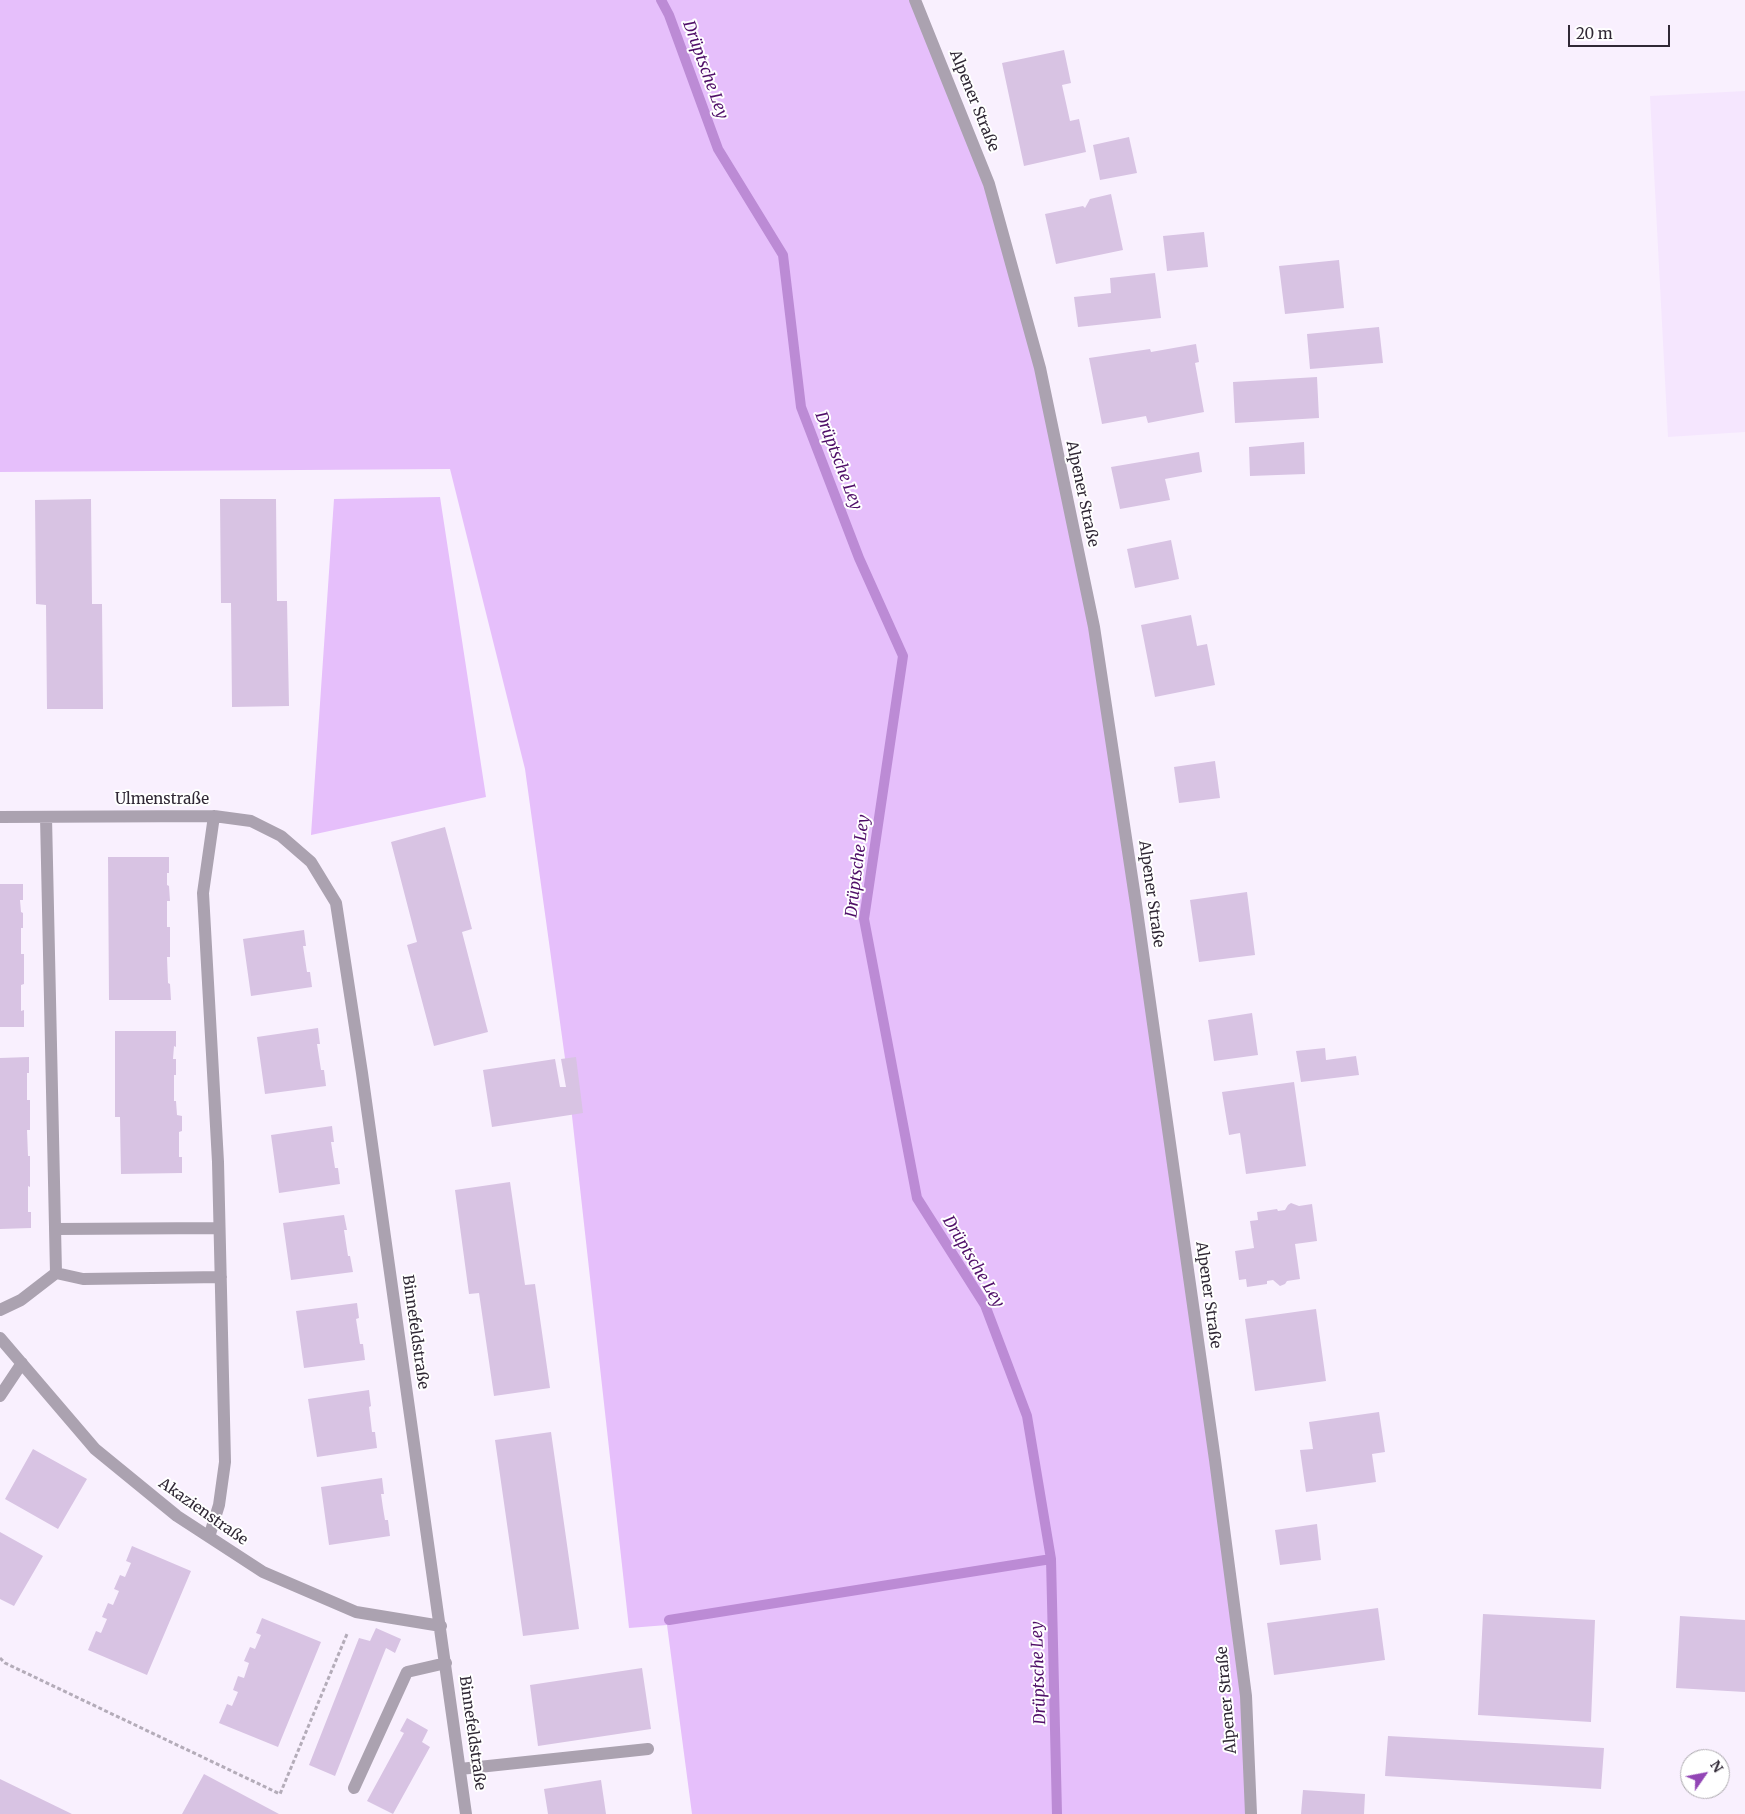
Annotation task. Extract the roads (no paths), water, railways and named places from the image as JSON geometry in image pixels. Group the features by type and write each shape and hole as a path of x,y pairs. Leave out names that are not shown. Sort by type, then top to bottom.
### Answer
{"street":[{"name":"Alpener Straße","path":"915,0 989,184 1040,368 1094,627 1135,895 1215,1460 1246,1696 1251,1814"},
{"name":"Ulmenstraße","path":"0,818 214,816 252,821 281,836 311,862"},
{"path":"209,1537 219,1505 225,1462 218,1162 203,893 214,816"},
{"path":"46,817 56,1273"},
{"name":"Binnefeldstraße","path":"311,862 336,902 441,1626 466,1814"},
{"path":"56,1229 219,1228"},
{"path":"56,1273 83,1279 221,1277"},
{"path":"0,1310 21,1300 56,1273"},
{"name":"Akazienstraße","path":"0,1338 95,1450 177,1516 209,1537 263,1572 356,1612 441,1626"},
{"path":"0,1396 22,1362"},
{"path":"354,1788 407,1672 446,1663"},
{"path":"460,1769 648,1749"}],"waterway":[{"name":"Drüptsche Ley","path":"661,0 669,15 718,149 783,255 801,407 859,558 903,656 864,919 917,1198 985,1305 1027,1416 1051,1559 1057,1814"},
{"path":"669,1620 1051,1559"}]}
